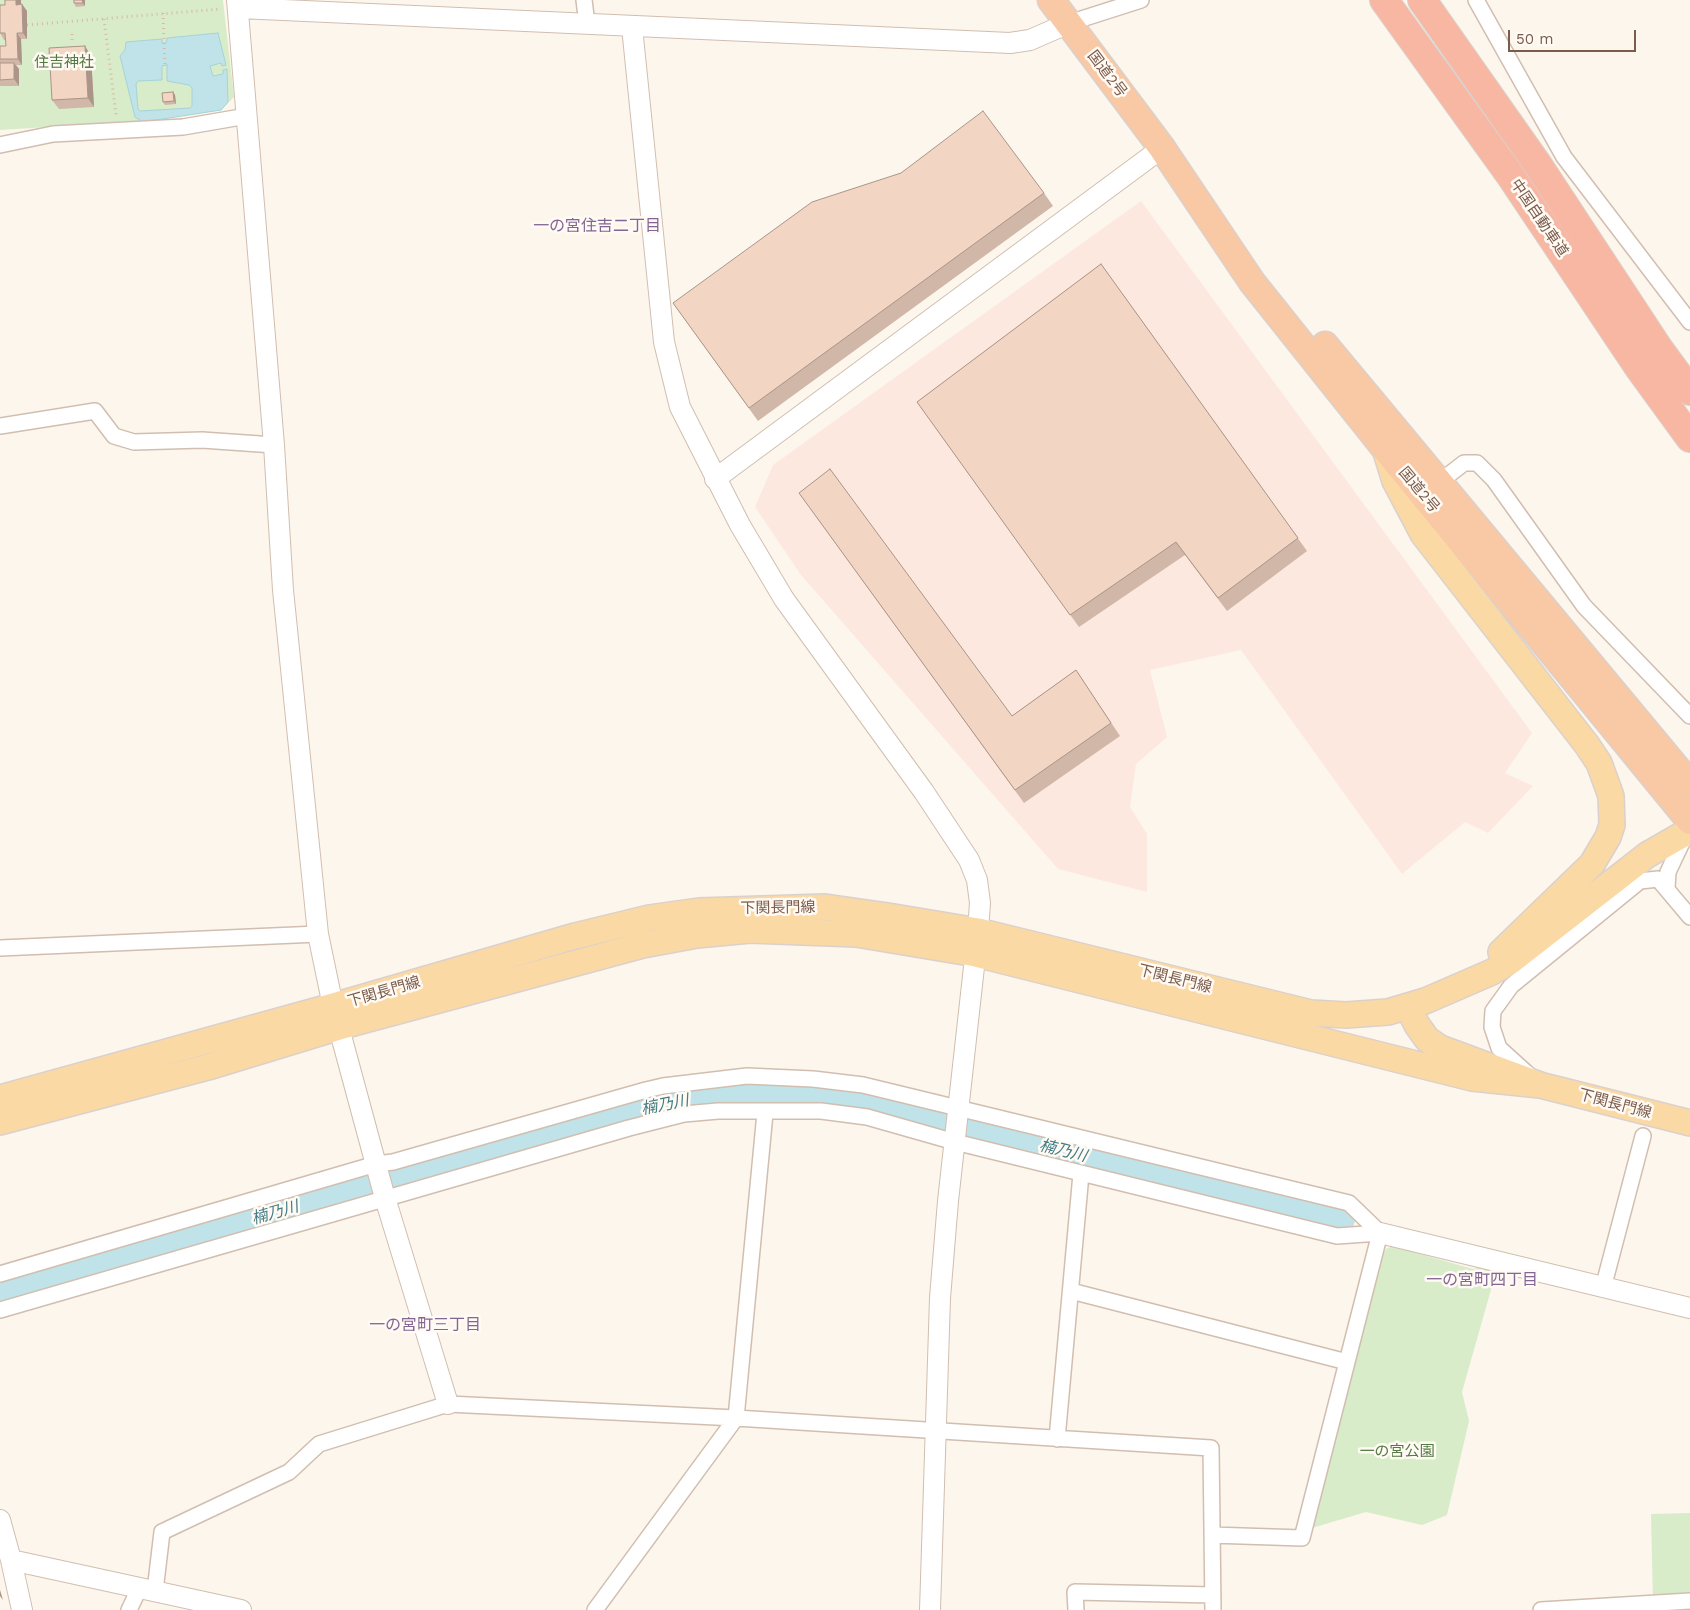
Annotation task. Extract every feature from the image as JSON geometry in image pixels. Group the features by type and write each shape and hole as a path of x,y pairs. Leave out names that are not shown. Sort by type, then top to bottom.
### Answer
{"highway":[{"name":"国道2号","path":"1051,0 1162,148 1431,489 1688,827"},
{"name":"中国自動車道","path":"1384,0 1510,175 1639,368 1690,438"},
{"name":"中国自動車道","path":"1422,0 1690,391"},
{"name":"国道2号","path":"1162,148 1252,282 1386,450 1431,489 1690,784"}],"main road":[{"path":"1386,450 1395,481 1423,534 1599,763 1606,779 1613,809 1608,837 1585,872 1498,955 1416,1004"},
{"path":"1416,1004 1492,972 1511,961 1647,856 1688,827"},
{"name":"下関長門線","path":"0,1122 208,1067 336,1016 575,936 649,918 698,910 825,907 977,942 1311,1013 1368,1014 1416,1004 1422,1032 1440,1048 1540,1085 1690,1123"},
{"name":"下関長門線","path":"977,942 1472,1078 1540,1085"},
{"name":"下関長門線","path":"0,1098 336,1016"}],"street":[{"path":"584,0 587,24"},
{"path":"448,1404 376,1167 336,1016 318,934 283,590 274,444 247,116 233,6 1010,44 1030,40 1069,23 1141,0"},
{"path":"1476,0 1564,157 1690,322"},
{"path":"632,27 664,342 680,406 740,526 784,599 924,792 969,860 976,880 980,903 977,942 955,1139 940,1298 930,1610"},
{"path":"0,145 53,134 183,127 247,116"},
{"path":"715,478 1162,148"},
{"path":"0,426 22,421 95,411 114,436 134,442 202,440 274,444"},
{"path":"1431,489 1464,463 1478,463 1494,480 1584,606 1690,716"},
{"path":"1667,888 1668,872 1688,827"},
{"path":"1540,1085 1499,1048 1492,1027 1493,1011 1497,1002 1511,986 1640,881 1658,879 1690,917"},
{"path":"0,948 318,934"},
{"path":"0,1274 662,1086 747,1076 813,1079 863,1085 959,1111 1349,1203 1380,1233"},
{"path":"0,1310 384,1195 684,1114 718,1111 766,1113 821,1111 868,1117 1082,1174 1337,1236 1380,1233 1690,1308"},
{"path":"595,1610 736,1418 766,1113"},
{"path":"1603,1288 1643,1136"},
{"path":"1057,1439 1082,1174"},
{"path":"1212,1535 1302,1538 1380,1233"},
{"path":"1071,1291 1347,1362"},
{"path":"129,1610 147,1590 162,1532 289,1472 319,1444 448,1404 736,1418 1211,1448 1213,1603 1075,1592 1076,1610"},
{"path":"0,1520 22,1610"},
{"path":"11,1560 241,1610"},
{"path":"1541,1610 1690,1601"}],"path":[{"path":"27,25 233,6"},
{"path":"163,13 165,67"},
{"path":"104,19 118,130"},
{"path":"72,34 72,40"}],"shaded area":[{"path":"1141,201 1532,733 1505,773 1533,786 1488,833 1465,822 1402,874 1241,650 1150,670 1167,737 1136,764 1130,807 1147,834 1147,892 1058,869 801,575 755,507 773,465"}],"green space":[{"name":"住吉神社","path":"0,0 223,0 234,97 221,110 142,121 0,130"},
{"name":"一の宮公園","path":"1392,1246 1473,1269 1481,1267 1496,1272 1462,1392 1469,1421 1447,1515 1422,1525 1366,1512 1312,1528 1381,1259 1386,1249"},
{"path":"1690,1513 1690,1601 1653,1604 1651,1514"}],"water":[{"path":"218,33 226,65 222,66 221,63 210,66 213,76 223,74 223,70 227,69 228,102 221,110 143,122 135,117 120,56 125,50 126,42 162,39 162,43 166,43 167,38","holes":["167,65 167,81 189,85 192,88 192,106 190,108 140,111 138,109 136,84 138,81 162,80 162,66"]}],"building":[{"path":"5,0 16,0 16,5 22,4 23,33 17,33 18,59 0,59 0,46 6,46 5,33 0,33 0,5 5,5"},
{"path":"74,0 82,0 83,3 74,3"},
{"path":"85,46 88,98 52,100 49,48"},
{"path":"0,63 14,63 14,79 0,80"},
{"path":"173,92 174,101 163,102 162,93"},
{"path":"983,111 1044,193 749,408 673,303 812,202 901,173"},
{"path":"1101,264 1298,538 1218,598 1176,542 1070,615 917,402"},
{"path":"830,469 1012,716 1076,670 1111,723 1015,790 799,493"}],"waterway":[{"name":"楠乃川","path":"0,1292 663,1102 749,1093 818,1095 860,1101 1340,1219"}],"district":[{"name":"一の宮住吉二丁目","path":"597,226"},
{"name":"一の宮町四丁目","path":"1482,1280"},
{"name":"一の宮町三丁目","path":"425,1325"}]}
